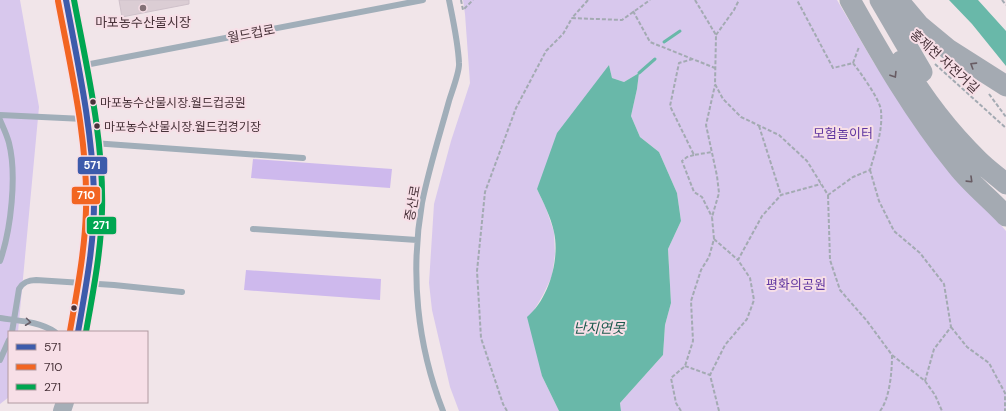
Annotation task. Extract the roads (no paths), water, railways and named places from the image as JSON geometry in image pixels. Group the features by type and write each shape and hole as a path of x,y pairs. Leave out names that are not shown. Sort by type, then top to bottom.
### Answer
{"highway":[{"path":"850,0 866,44 958,168 1006,216"},
{"path":"865,0 909,74 949,130 979,161 1006,183"},
{"path":"880,0 920,70 1006,183"},
{"path":"898,0 919,25 948,49 1006,86"}],"main road":[{"path":"66,0 91,147"},
{"path":"93,235 94,194"},
{"path":"78,331 88,280"}],"lane":[{"name":"월드컵로","path":"78,67 423,0"},
{"name":"증산로","path":"443,411 431,378 424,352 418,312 416,278 417,240 422,203 459,64 449,0"},
{"path":"0,115 87,119"},
{"path":"0,120 9,143 12,160 12,178 8,228 4,250 0,261"},
{"path":"91,147 303,158"},
{"path":"253,229 417,240"},
{"path":"13,329 19,289 24,282 31,280 114,285 182,292"},
{"path":"0,318 36,323 45,326 52,331"},
{"path":"0,360 8,342"}],"water":[{"path":"949,0 978,0 1006,31 1006,66 972,24"},
{"name":"난지연못","path":"609,65 612,78 624,82 639,73 631,116 640,137 659,152 677,193 681,221 668,249 671,303 665,325 663,355 620,403 621,411 559,411 542,376 527,317 535,309 547,289 554,266 555,254 553,226 537,189 557,133"}],"waterway":[{"path":"664,42 680,31"},
{"path":"639,73 655,59"}],"tunnel":[{"path":"92,151 94,194"},
{"path":"88,280 93,235"}],"place":[{"name":"마포농수산물시장","path":"143,8"},
{"name":"마포농수산물시장.월드컵공원","path":"93,102"},
{"name":"마포농수산물시장.월드컵경기장","path":"97,126"}],"park label":[{"name":"모험놀이터","path":"843,133"},
{"name":"평화의공원","path":"796,284"}]}
